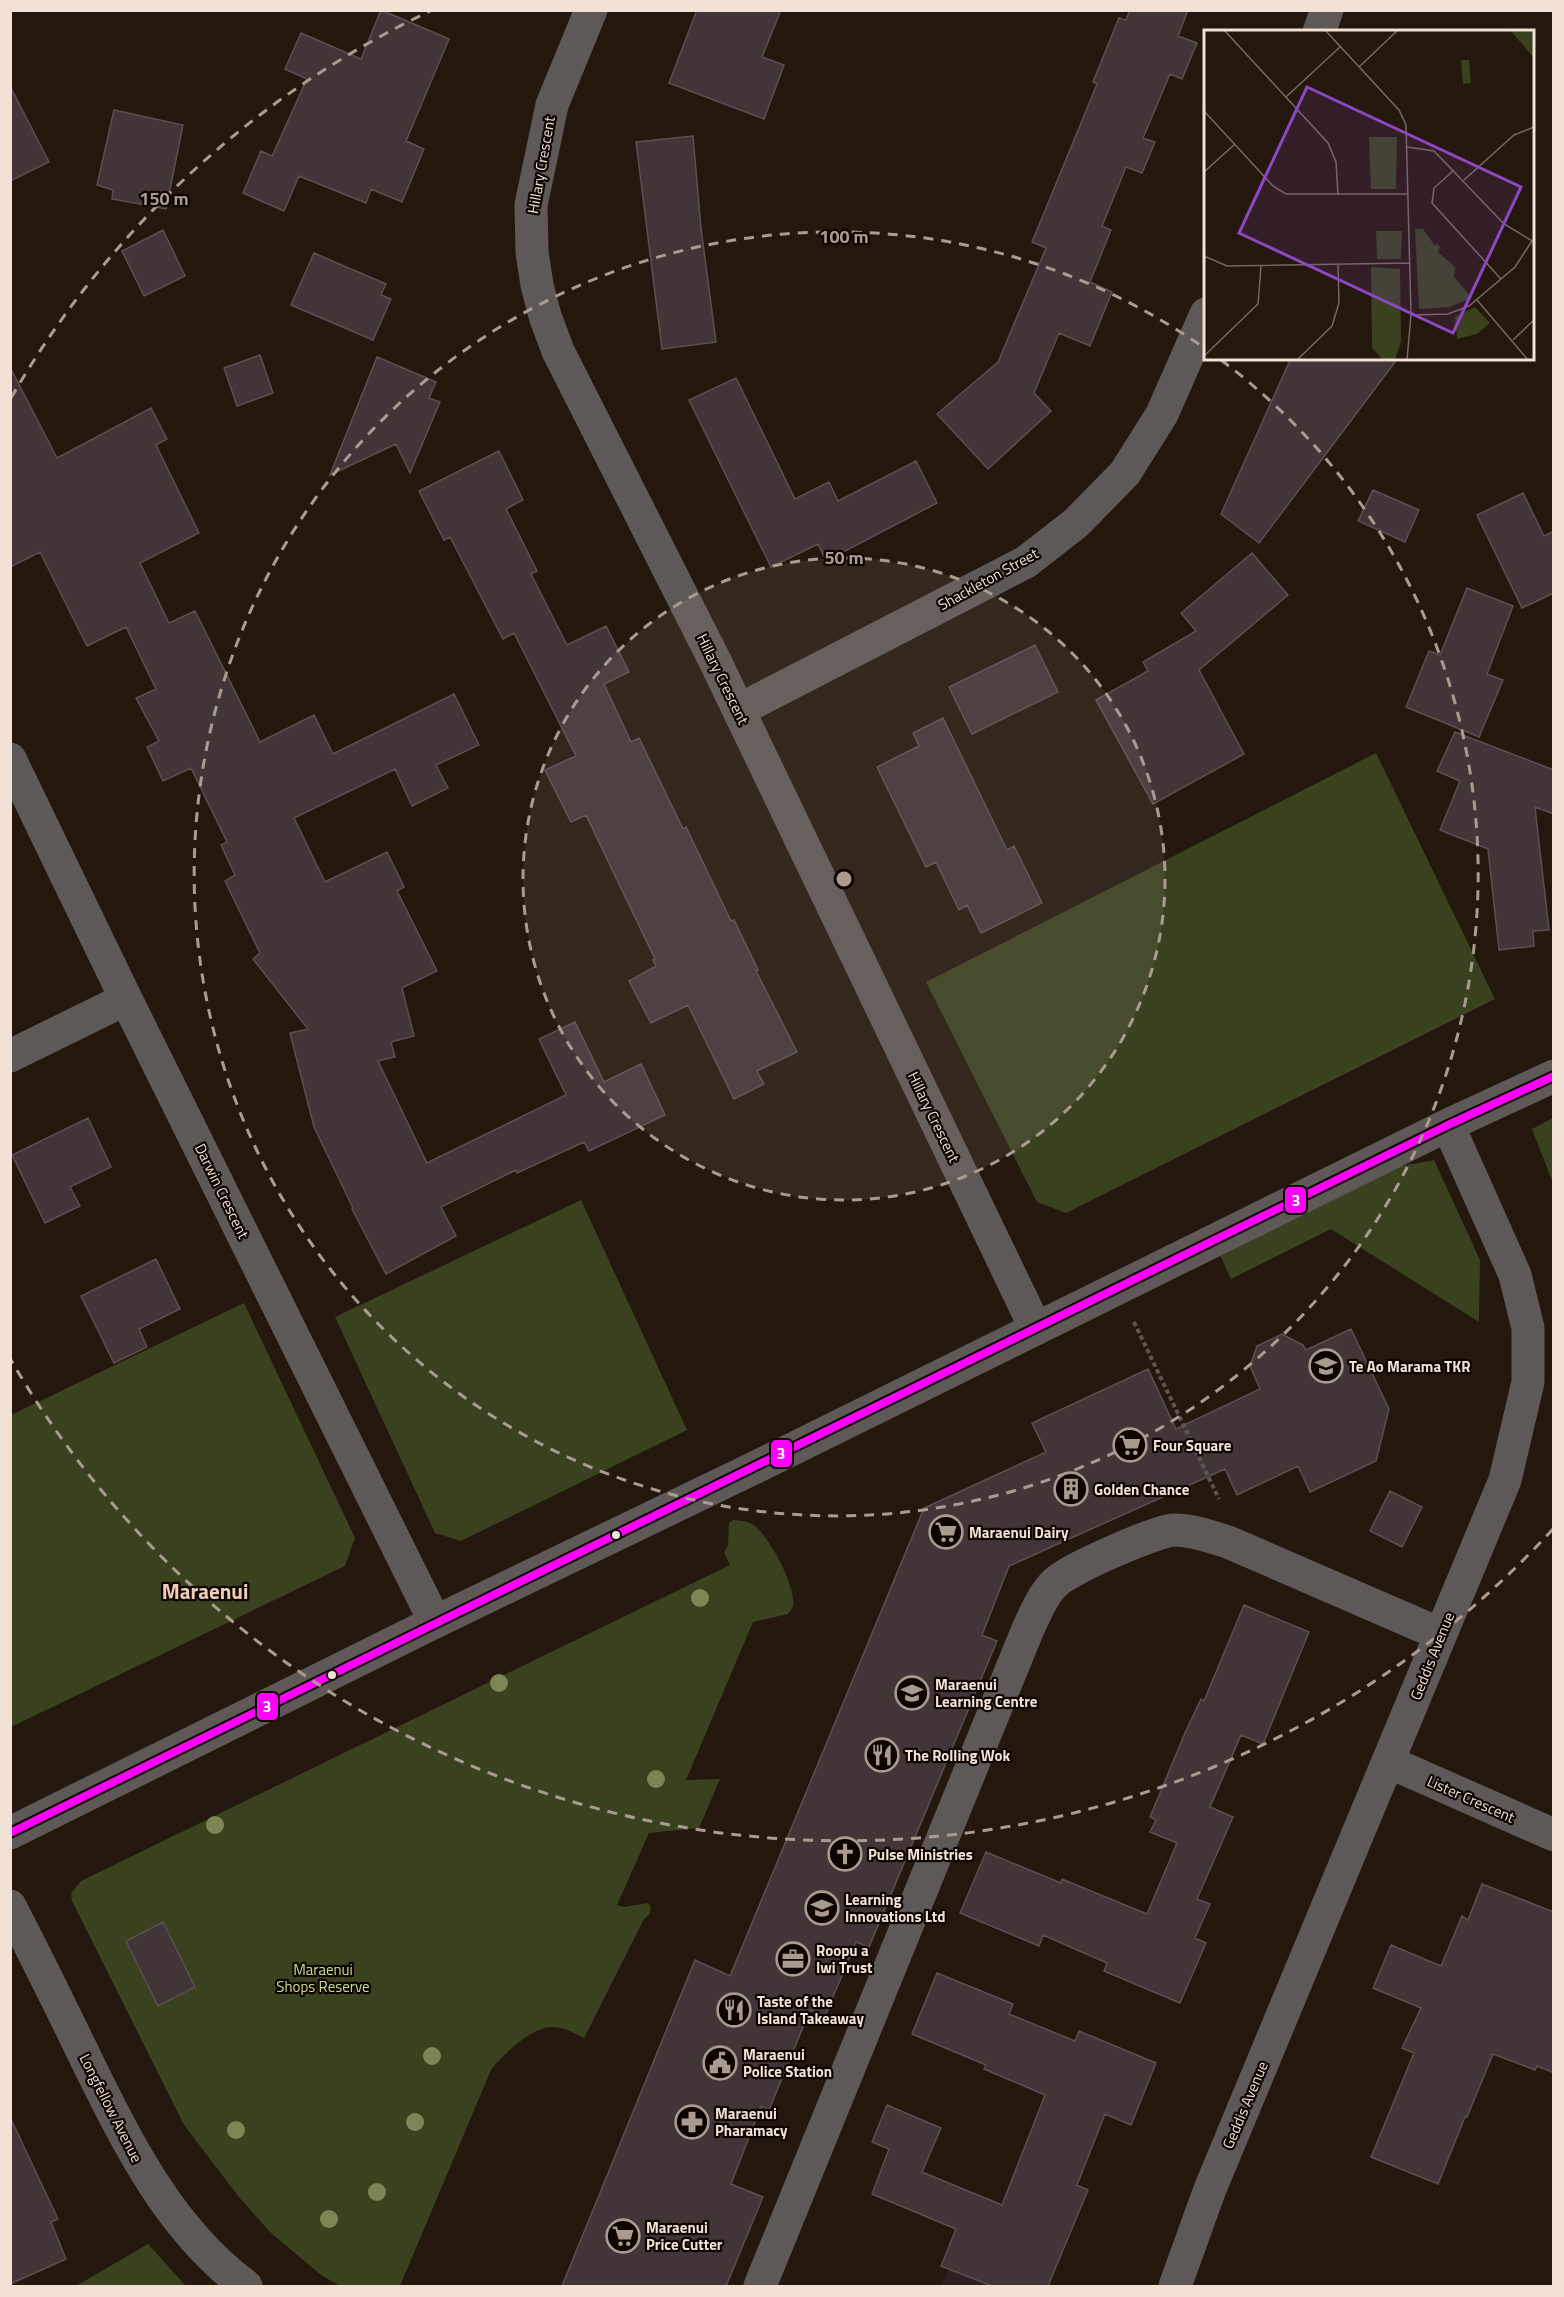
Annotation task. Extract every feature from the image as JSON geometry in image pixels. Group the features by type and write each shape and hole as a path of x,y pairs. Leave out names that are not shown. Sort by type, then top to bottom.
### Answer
{"street":[{"name":"Hillary Crescent","path":"591,10 552,105 531,205 532,252 544,316 558,351 739,710 1036,1329"},
{"path":"1320,30 1327,10"},
{"name":"Shackleton Street","path":"739,710 1026,562 1076,523 1125,473 1162,414 1204,319"},
{"name":"Darwin Crescent","path":"10,759 126,999 435,1622"},
{"path":"10,1056 126,999"},
{"path":"10,1833 1448,1125 1554,1076"},
{"name":"Geddis Avenue","path":"1174,2286 1210,2189 1505,1480 1528,1382 1528,1328 1515,1275 1448,1125"},
{"path":"760,2286 1028,1629 1042,1598 1057,1580 1147,1537 1173,1530 1198,1533 1228,1542 1440,1634"},
{"name":"Lister Crescent","path":"1389,1762 1554,1835"},
{"name":"Longfellow Avenue","path":"10,1906 145,2174 194,2239 246,2286"}],"path":[{"path":"1118,1288 1222,1506 1228,1542"}],"shaded area":[{"path":"951,2264 1006,2286 941,2286"}],"green space":[{"path":"1376,753 1495,999 1066,1213 1037,1202 926,982"},
{"path":"1553,1118 1553,1183 1532,1129"},
{"path":"1434,1160 1480,1260 1479,1322 1331,1229 1231,1279 1219,1253 1390,1168"},
{"path":"581,1200 687,1430 461,1541 435,1533 335,1317"},
{"path":"244,1303 355,1538 345,1566 11,1727 11,1415"},
{"name":"Maraenui Shops Reserve","path":"733,1520 752,1524 766,1538 791,1587 793,1606 788,1614 753,1622 686,1780 720,1779 699,1828 649,1833 617,1905 624,1907 648,1903 651,1908 649,1915 644,1919 584,2038 561,2028 544,2028 518,2043 491,2070 400,2286 340,2286 321,2275 270,2232 238,2196 184,2125 72,1901 71,1893 81,1881 730,1565 724,1552 728,1545 729,1523"},
{"path":"148,2244 186,2286 76,2286"}],"building":[{"path":"381,10 449,39 406,141 424,149 402,202 371,189 366,203 299,176 284,211 243,193 261,151 272,156 307,79 285,69 301,33 361,59"},
{"path":"697,10 781,10 762,57 784,65 764,119 669,83"},
{"path":"1130,10 1188,10 1178,36 1197,43 1182,79 1170,74 1143,138 1155,142 1142,173 1126,167 1102,226 1111,230 1090,282 1112,292 1090,346 1059,333 1034,393 1051,411 988,469 937,414 998,362 1046,248 1032,242 1097,84 1093,82 1119,18 1126,20"},
{"path":"10,86 49,162 10,181"},
{"path":"114,110 183,125 166,209 112,199 113,190 97,185"},
{"path":"693,136 701,228 716,342 662,349 636,142"},
{"path":"163,230 185,276 144,296 122,251"},
{"path":"314,253 386,284 381,295 391,299 373,340 291,305"},
{"path":"260,355 273,393 237,406 224,368"},
{"path":"377,357 436,382 429,398 440,402 410,473 396,444 330,475"},
{"path":"1290,360 1396,360 1259,543 1221,514"},
{"path":"10,367 57,458 151,408 167,439 156,445 199,533 140,563 169,623 195,611 260,742 314,715 333,754 454,694 479,745 436,765 448,788 412,806 395,769 294,818 325,882 387,852 404,887 397,891 437,971 402,988 414,1036 391,1042 395,1057 378,1061 427,1163 566,1095 539,1039 575,1022 604,1082 641,1064 665,1115 589,1151 584,1142 517,1173 516,1170 441,1207 456,1236 386,1274 352,1209 314,1127 290,1033 308,1029 253,959 260,953 225,881 235,875 221,845 227,842 191,768 163,781 147,747 159,741 136,698 156,689 126,627 87,646 40,552 10,567"},
{"path":"736,378 795,499 829,482 838,501 916,461 937,503 826,561 818,544 771,567 689,400"},
{"path":"499,451 523,500 506,509 537,571 531,574 567,645 606,626 629,672 604,684 631,742 639,738 683,829 686,827 731,921 734,920 758,970 756,971 797,1052 757,1071 764,1084 734,1099 688,1005 651,1023 629,981 656,966 653,960 655,959 586,815 571,822 545,770 576,756 514,633 503,639 450,537 444,540 419,491"},
{"path":"1373,490 1419,510 1405,542 1358,521"},
{"path":"1523,493 1544,536 1554,531 1554,593 1522,608 1477,515"},
{"path":"1252,553 1288,595 1199,670 1244,754 1153,804 1096,700 1148,671 1143,662 1196,631 1181,613"},
{"path":"1467,588 1513,606 1487,674 1503,680 1479,737 1406,707 1429,651 1440,655"},
{"path":"1035,645 1058,692 972,734 949,687"},
{"path":"943,718 1007,850 1014,846 1042,903 981,933 967,905 959,910 936,862 926,867 877,767 919,746 913,733"},
{"path":"1455,732 1554,770 1554,814 1535,807 1549,930 1533,931 1534,946 1499,950 1488,849 1440,830 1460,781 1437,771"},
{"path":"88,1118 111,1167 70,1187 80,1206 45,1223 12,1155"},
{"path":"156,1259 180,1309 139,1329 147,1347 114,1363 81,1296"},
{"path":"1351,1329 1389,1409 1376,1461 1310,1492 1298,1466 1237,1495 1225,1469 1009,1566 982,1635 997,1641 869,1947 856,1942 825,2016 810,2010 769,2110 761,2106 731,2184 763,2197 726,2286 562,2286 695,1960 730,1976 924,1508 1046,1452 1032,1423 1148,1369 1176,1429 1260,1389 1250,1366 1257,1346 1282,1334 1303,1345 1306,1350"},
{"path":"1390,1491 1422,1507 1402,1547 1370,1531"},
{"path":"1244,1605 1309,1632 1263,1744 1241,1735 1210,1807 1233,1817 1197,1899 1210,1904 1195,1938 1206,1943 1180,2003 1104,1971 1107,1963 1043,1935 1039,1946 960,1913 986,1852 1061,1883 1062,1879 1147,1914 1177,1843 1150,1832 1156,1820 1150,1817 1185,1733 1201,1699 1204,1701"},
{"path":"1482,1884 1554,1912 1554,2073 1537,2066 1535,2070 1493,2054 1438,2184 1371,2157 1414,2053 1402,2048 1421,2008 1373,1988 1391,1945 1441,1966 1462,1916 1468,1920"},
{"path":"163,1922 195,1987 158,2006 126,1941"},
{"path":"937,1973 1013,2004 1009,2014 1075,2041 1079,2031 1156,2063 1131,2125 1105,2114 1077,2185 1088,2190 1048,2286 992,2286 941,2266 956,2229 872,2194 889,2149 872,2142 887,2105 941,2128 922,2172 1002,2205 1045,2095 984,2069 986,2065 912,2034"},
{"path":"10,2117 58,2219 51,2222 66,2259 10,2284"}],"transit line":[{"name":"3","path":"10,1833 1448,1125 1554,1076"}],"place":[{"name":"Te Ao Marama TKR","path":"1326,1366"},
{"name":"Four Square","path":"1130,1445"},
{"name":"Golden Chance","path":"1071,1489"},
{"name":"Maraenui Dairy","path":"946,1532"},
{"name":"Maraenui Learning Centre","path":"912,1693"},
{"name":"The Rolling Wok","path":"882,1755"},
{"name":"Pulse Ministries","path":"845,1854"},
{"name":"Learning Innovations Ltd","path":"822,1908"},
{"name":"Roopu a Iwi Trust","path":"793,1959"},
{"name":"Taste of the Island Takeaway","path":"734,2010"},
{"name":"Maraenui Police Station","path":"720,2063"},
{"name":"Maraenui Pharamacy","path":"692,2122"},
{"name":"Maraenui Price Cutter","path":"623,2236"}],"district":[{"name":"Maraenui","path":"205,1591"}]}
